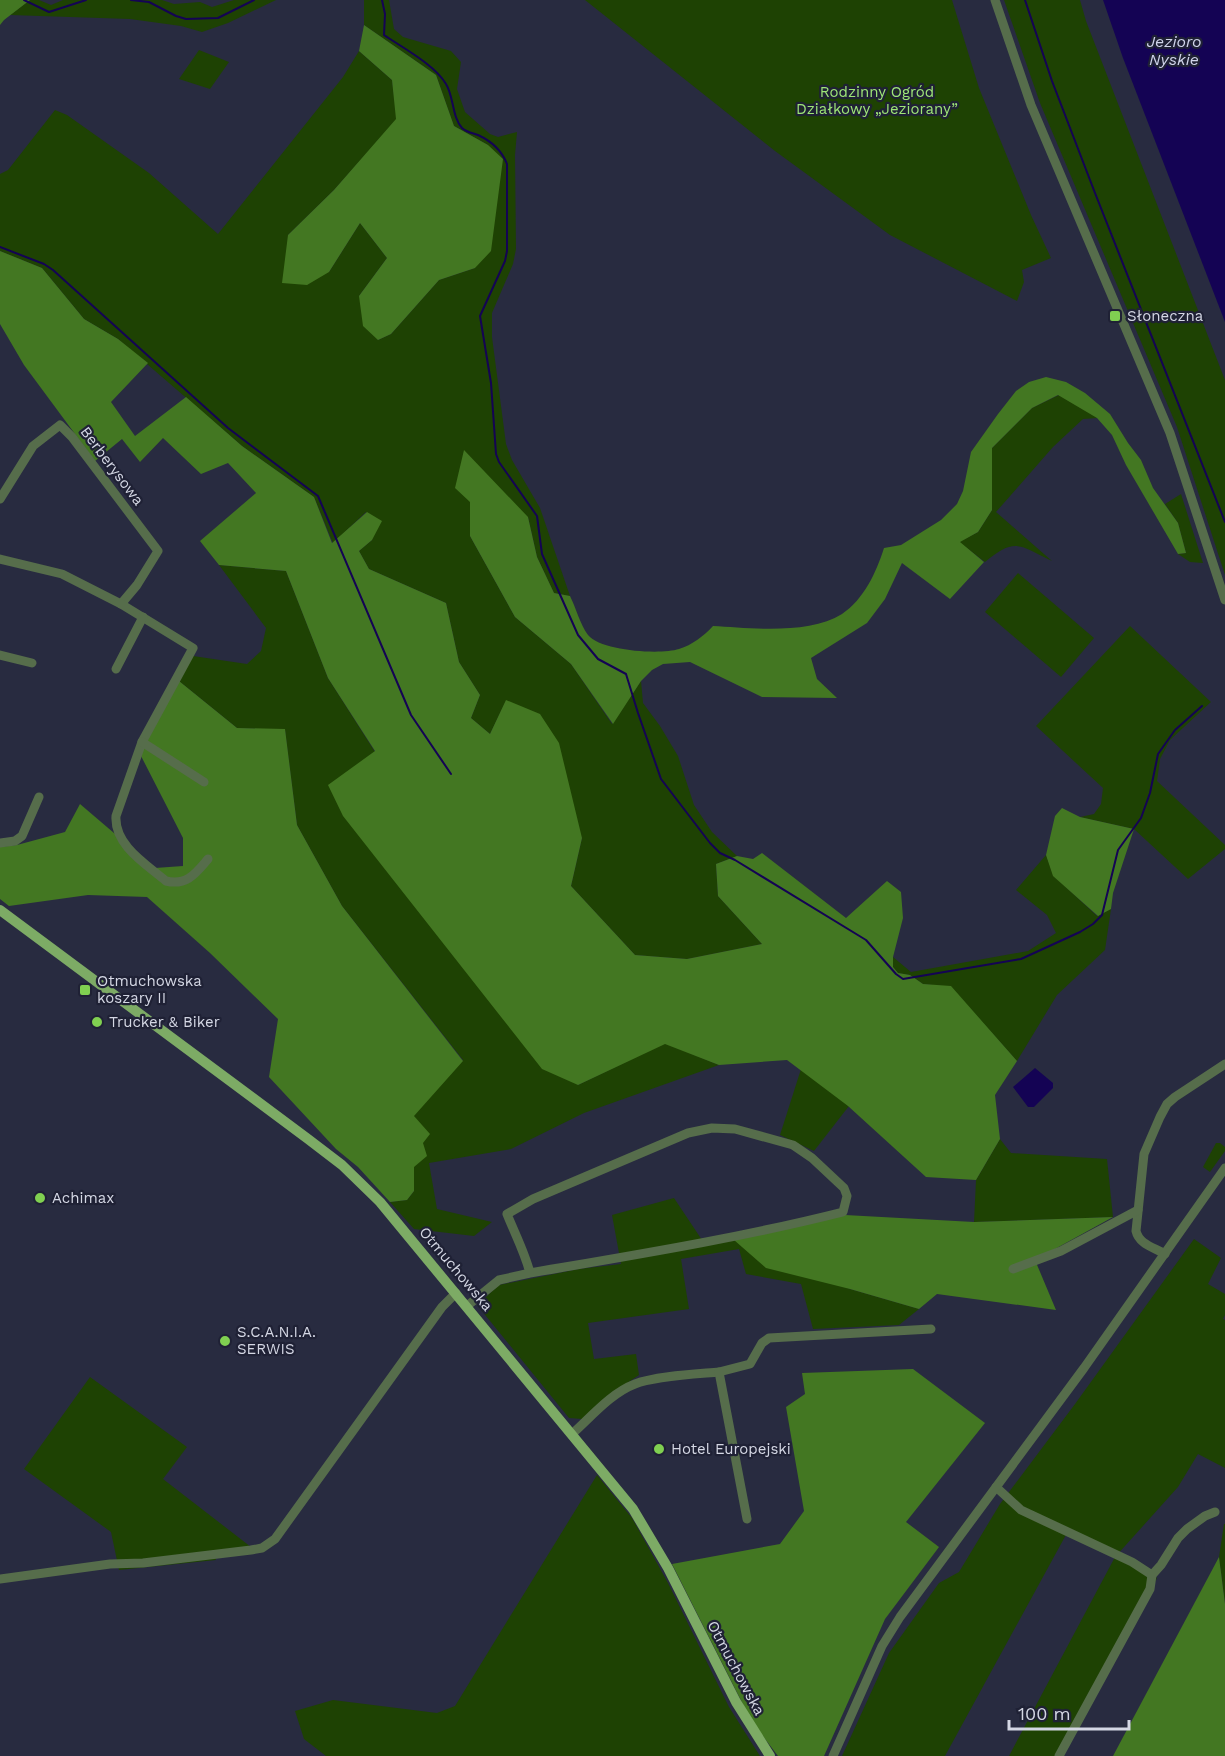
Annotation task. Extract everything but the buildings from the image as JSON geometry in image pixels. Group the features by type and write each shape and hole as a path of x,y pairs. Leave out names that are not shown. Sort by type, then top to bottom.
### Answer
{"main road":[{"name":"Otmuchowska","path":"0,910 342,1165 380,1202 621,1493 643,1523 736,1702 770,1756"}],"street":[{"path":"995,0 1031,105 1170,433 1225,600"},
{"name":"Berberysowa","path":"0,499 33,446 60,425 72,437 158,551 136,585 120,604"},
{"path":"0,560 62,574 120,604 193,648 142,742 116,816 115,827 121,841 166,881 176,884 186,880 208,859"},
{"path":"116,669 143,617"},
{"path":"0,655 32,663"},
{"path":"142,742 204,782"},
{"path":"0,843 15,841 22,836 39,796"},
{"path":"1165,1254 1138,1238 1136,1231 1146,1146 1167,1104 1225,1064"},
{"path":"467,1306 499,1280 806,1221 843,1212 847,1196 844,1188 812,1158 793,1145 735,1129 712,1128 688,1133 533,1199 507,1214 518,1243 525,1254 530,1273"},
{"path":"833,1756 882,1646 900,1617 1165,1254 1225,1168"},
{"path":"1012,1269 1062,1251 1138,1210"},
{"path":"0,1579 110,1564 143,1563 251,1550 268,1545 275,1539 442,1307 456,1293"},
{"path":"572,1434 613,1398 636,1383 682,1375 719,1372 750,1364 762,1343 769,1338 931,1329"},
{"path":"719,1372 747,1519"},
{"path":"996,1487 1021,1510 1132,1562 1152,1575"},
{"path":"1059,1756 1150,1589 1152,1575 1187,1529 1215,1512"}],"green space":[{"path":"0,0 30,0 0,25"},
{"path":"30,0 39,0 51,5 63,0 162,0 174,4 200,2 212,7 234,0 276,0 228,23 202,32 181,26 130,19 10,15"},
{"path":"364,0 389,0 394,29 403,37 451,51 461,62 457,89 465,112 490,134 498,137 517,132 515,155 516,249 513,264 492,313 492,337 506,444 512,460 540,508 570,596 554,593 537,557 528,517 470,502 470,536 515,617 571,664 612,724 641,681 643,703 678,756 694,805 712,832 737,856 716,864 718,896 762,944 687,959 635,955 571,886 582,838 506,701 490,734 471,718 480,695 459,662 446,603 369,569 359,551 372,540 366,512 333,543 314,497 242,446 118,339 84,319 42,268 0,251 0,174 8,170 55,110 67,115 149,173 218,234 343,77 359,51 392,80 397,119 334,190 288,235 329,272 360,223 387,258 359,296 378,340 391,334 439,280 475,268 488,145 454,126 436,75 364,25"},
{"name":"Rodzinny Ogród Działkowy „Jeziorany”","path":"585,0 952,0 979,88 1051,258 1022,270 1024,282 1017,301 890,235 775,151"},
{"path":"1004,0 1080,0 1086,21 1225,380 1225,575 1177,427 1040,103"},
{"path":"364,25 436,75 454,126 488,145 503,159 491,251 475,268 439,280 391,334 378,340 363,326 359,296 387,258 360,223 329,272 307,285 282,283 288,235 334,190 396,119 392,80 359,51"},
{"path":"199,50 229,62 210,89 179,79"},
{"path":"0,251 42,268 84,319 118,339 148,363 111,402 135,436 186,397 242,446 314,497 332,543 367,512 382,521 372,540 359,551 369,569 446,603 459,662 480,695 471,718 490,734 506,700 540,714 559,743 582,838 571,886 635,955 687,959 762,944 718,896 716,864 737,856 753,859 762,853 846,918 887,881 901,892 903,918 893,957 893,967 898,973 910,975 923,984 951,986 1017,1061 995,1095 1000,1139 976,1180 926,1177 848,1106 787,1060 719,1065 665,1044 578,1085 542,1069 343,816 328,785 375,751 328,678 286,571 219,565 200,541 256,493 228,463 201,474 163,438 140,462 122,439 95,461 24,365 0,324"},
{"path":"1046,377 1066,382 1085,393 1110,414 1141,460 1153,488 1178,523 1186,553 1178,554 1126,465 1112,435 1097,418 1058,395 1032,408 992,448 992,510 978,532 960,542 984,562 950,599 902,563 885,599 867,623 811,658 817,679 837,698 762,697 690,662 663,664 652,670 641,681 613,724 571,664 515,617 470,536 470,502 455,488 464,450 528,517 537,557 554,593 570,596 588,635 605,645 631,650 670,651 693,643 713,626 779,629 813,625 842,614 857,601 873,576 884,548 901,545 941,520 957,504 963,491 971,452 1016,391 1029,382"},
{"path":"1059,395 1098,418 1083,419 1053,447 996,512 1052,561 1024,548 1011,546 985,562 959,542 978,532 992,510 992,448 1032,408"},
{"path":"1181,494 1203,563 1190,562 1178,554 1186,553 1178,523 1165,504"},
{"path":"219,565 286,571 328,678 375,752 329,785 578,1085 665,1043 719,1065 584,1113 511,1149 429,1163 437,1209 492,1222 474,1236 414,1229 390,1202 407,1200 414,1191 413,1116 463,1060 342,906 297,825 285,730 237,728 179,681 193,656 247,664 261,651 266,628"},
{"path":"1018,573 1094,638 1061,677 985,612"},
{"path":"1130,626 1211,702 1170,740 1160,759 1157,781 1225,845 1225,849 1188,879 1134,829 1080,817 1094,814 1101,804 1103,788 1036,726"},
{"path":"179,681 237,728 285,729 297,825 342,906 463,1061 414,1116 430,1134 423,1143 427,1156 414,1167 414,1191 407,1200 390,1202 358,1167 336,1149 269,1077 278,1019 210,953 147,897 88,895 9,906 0,899 0,847 17,845 65,832 80,804 155,868 183,866 183,838 140,754"},
{"path":"1062,808 1080,817 1134,829 1113,893 1111,909 1098,916 1053,876 1046,855 1055,816"},
{"path":"1046,855 1054,876 1097,916 1111,909 1105,950 1057,995 1017,1061 951,987 923,984 910,975 898,973 893,967 893,957 911,972 1028,951 1056,933 1047,915 1016,890"},
{"path":"801,1069 849,1106 814,1151 780,1135"},
{"path":"1000,1139 1011,1153 1107,1159 1113,1217 974,1222 976,1180"},
{"path":"1216,1143 1225,1147 1225,1151 1210,1172 1203,1167"},
{"path":"674,1198 706,1246 734,1240 850,1289 919,1309 899,1325 813,1329 801,1284 746,1274 739,1249 681,1259 689,1309 588,1323 594,1359 636,1354 639,1375 608,1396 582,1419 569,1418 477,1305 499,1285 579,1269 621,1264 612,1215"},
{"path":"845,1215 974,1222 1113,1217 1035,1260 1056,1310 937,1294 919,1309 766,1268 734,1240"},
{"path":"1194,1239 1221,1258 1208,1284 1225,1294 1223,1319 1225,1320 1225,1468 1198,1454 1178,1487 1116,1556 1157,1578 1062,1756 1009,1756 1115,1557 1067,1533 945,1756 842,1756 889,1653 939,1583 959,1572 1000,1504"},
{"path":"913,1369 985,1423 906,1522 939,1547 885,1619 824,1756 778,1756 752,1722 672,1564 780,1544 804,1511 786,1407 805,1394 802,1373"},
{"path":"90,1377 187,1447 163,1479 251,1547 213,1553 216,1560 119,1570 111,1532 24,1469"},
{"path":"597,1475 632,1518 668,1583 729,1707 760,1756 326,1756 304,1739 295,1711 333,1700 437,1713 455,1706"},
{"path":"1225,1524 1225,1604 1219,1557"},
{"path":"1219,1557 1225,1604 1225,1756 1113,1756"}],"water":[{"name":"Jezioro Nyskie","path":"1103,0 1225,0 1225,322 1123,58"},
{"path":"1035,1068 1053,1083 1053,1088 1034,1107 1028,1107 1013,1087"}],"waterway":[{"path":"24,0 49,12 86,0"},
{"path":"131,0 149,2 186,19 218,18 254,0"},
{"path":"382,0 385,14 384,35 418,57 441,77 449,89 456,118 462,128 492,143 507,164 507,251 505,261 480,316 491,383 496,454 499,462 537,516 542,554 578,635 598,659 626,674 661,779 720,853 866,940 903,979 1021,959 1080,932 1102,915 1118,850 1141,818 1150,793 1158,754 1175,730 1202,706"},
{"path":"1025,0 1052,81 1225,522"},
{"path":"0,247 44,264 53,270 228,428 318,496 411,715 451,774"}],"place":[{"name":"Słoneczna","path":"1115,316"},
{"name":"Otmuchowska koszary II","path":"85,990"},
{"name":"Trucker & Biker","path":"97,1022"},
{"name":"Achimax","path":"40,1198"},
{"name":"S.C.A.N.I.A. SERWIS","path":"225,1341"},
{"name":"Hotel Europejski","path":"659,1449"}]}
